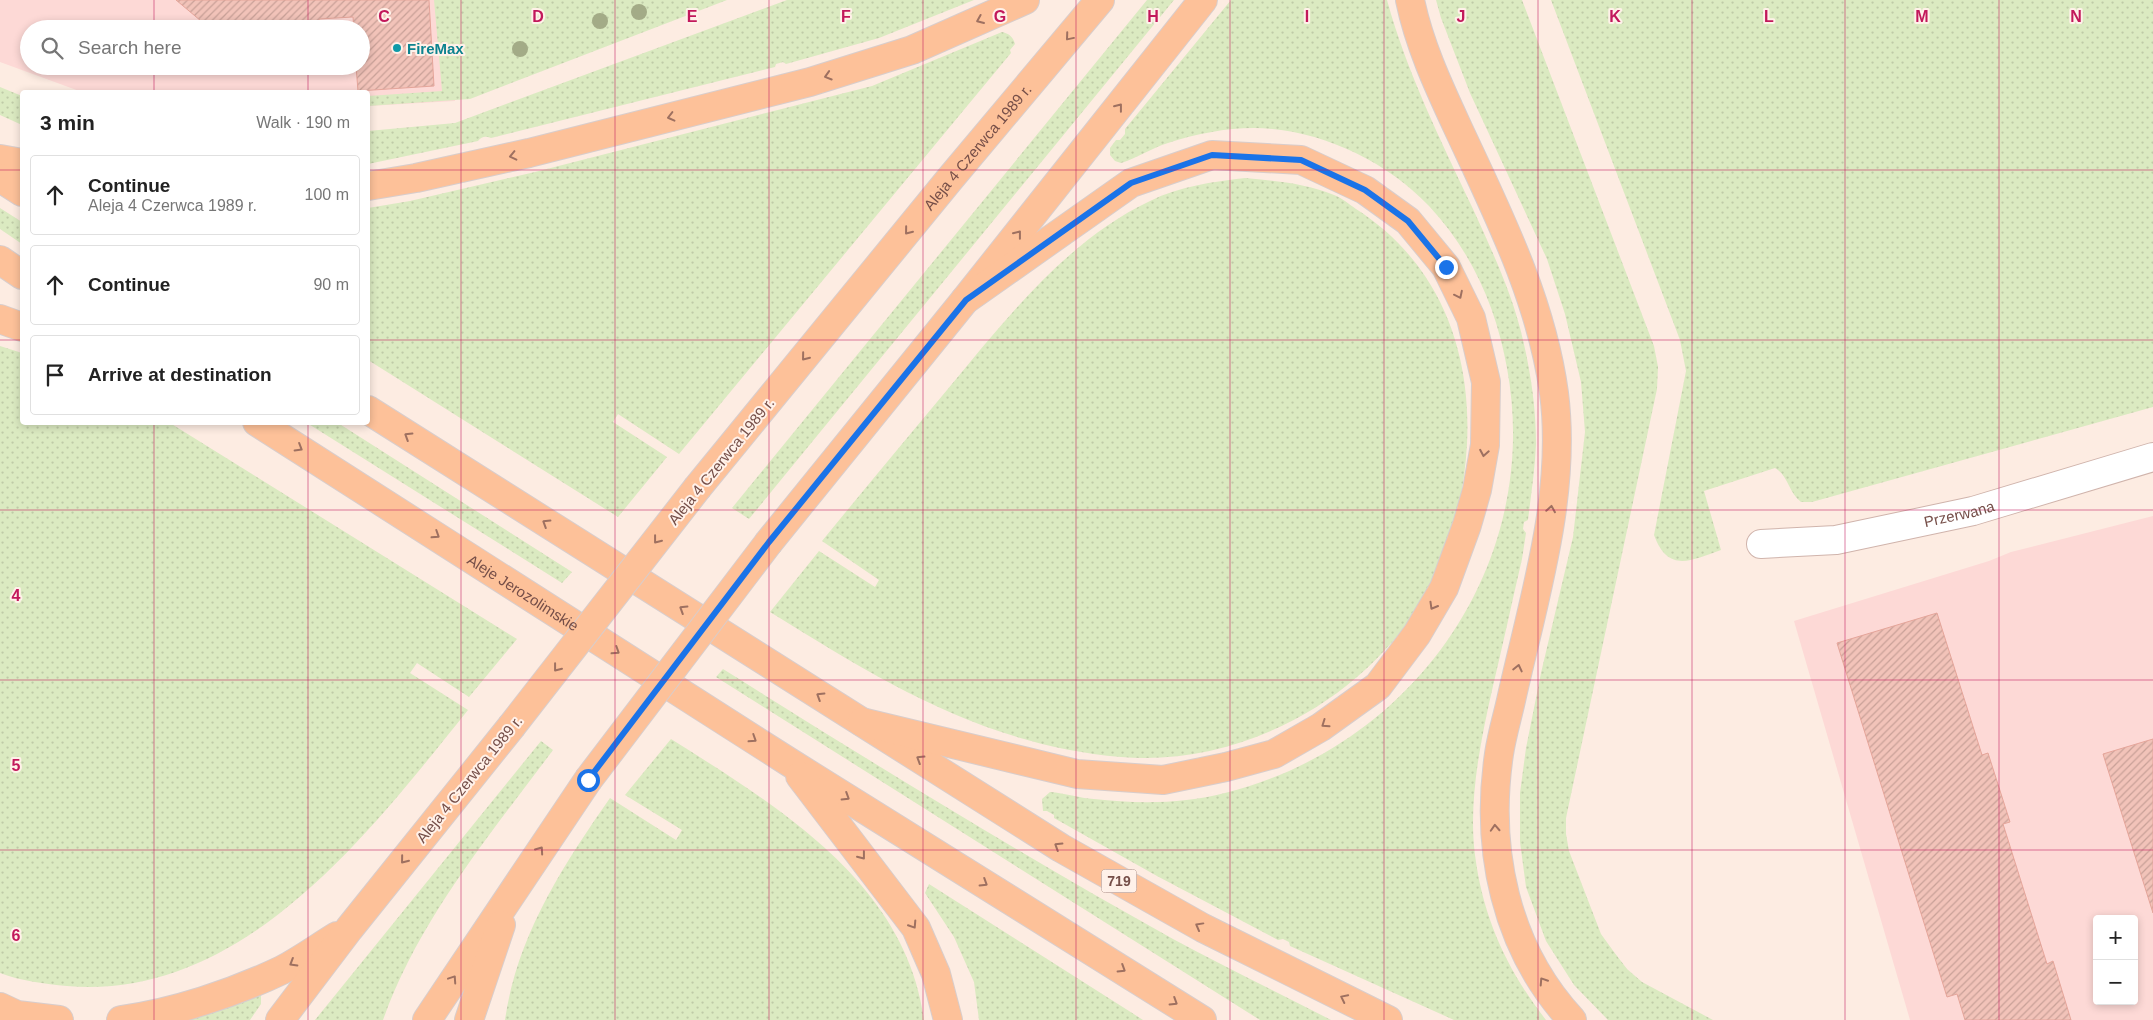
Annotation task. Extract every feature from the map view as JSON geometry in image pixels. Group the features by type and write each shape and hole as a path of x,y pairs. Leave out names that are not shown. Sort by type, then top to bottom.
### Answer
{"main road":[{"path":"370,186 416,178 529,153 810,82 912,50 1025,0"},
{"name":"Aleja 4 Czerwca 1989 r.","path":"280,1020 349,929 511,727 698,487 1100,0"},
{"path":"427,1020 588,780 769,542 966,300 1203,0"},
{"path":"1410,0 1414,22 1430,65 1519,261 1540,325 1554,393 1557,443 1554,489 1544,551 1499,754 1495,815 1497,864 1510,915 1529,959 1561,1008 1572,1020"},
{"path":"862,722 1077,774 1163,780 1226,767 1274,754 1320,727 1378,686 1417,634 1444,588 1467,525 1477,490 1485,445 1486,382 1471,318 1446,267 1408,221 1365,190 1301,160 1212,155 1131,183 966,300"},
{"path":"0,159 20,164"},
{"path":"0,178 20,191"},
{"path":"0,260 20,274"},
{"path":"0,319 20,326"},
{"name":"719","path":"370,411 1061,848 1203,928 1388,1020"},
{"name":"Aleje Jerozolimskie","path":"262,425 789,762 1202,1020"},
{"path":"789,762 916,928 936,974 948,1020"},
{"path":"469,1020 513,890"},
{"path":"121,1020 145,1017 219,995 282,970 349,929"},
{"path":"0,1007 17,1015 59,1020"}],"street":[{"name":"Przerwana","path":"1761,544 1836,540 1973,511 2153,457"}],"shaded area":[{"path":"0,0 452,0 455,101 370,106 370,90 77,90 36,75 370,75 370,20 20,20 20,69 0,62"},
{"path":"2153,516 2153,1020 1910,1020 1794,621 1989,561 2011,552"}],"green space":[{"path":"434,0 727,0 470,99 370,106 370,96 442,91"},
{"path":"787,0 974,0 879,38 786,64 783,62 776,64 775,67 491,138 484,137 478,141 370,164 370,131 455,123"},
{"path":"1147,0 1174,0 749,519 732,508"},
{"path":"1231,0 1387,0 1404,54 1437,132 1495,257 1514,306 1531,379 1536,444 1528,520 1524,522 1523,529 1526,533 1522,559 1480,748 1474,791 1473,834 1479,878 1491,922 1499,942 1520,982 1546,1020 1454,1020 1290,946 1289,942 1283,939 1278,940 1157,876 1054,818 1054,815 1047,811 1043,811 1042,799 1050,792 1110,801 1160,802 1209,797 1293,769 1354,734 1407,689 1450,636 1483,576 1505,510 1513,440 1507,368 1496,323 1489,302 1470,261 1444,224 1412,189 1371,161 1349,150 1303,134 1278,130 1243,128 1200,134 1162,145 1121,163 1115,161 1110,155 1110,148 1116,140 1120,140 1125,134 1125,129"},
{"path":"1436,0 1522,0 1654,346 1658,367 1657,389 1566,818 1566,834 1569,851 1601,934 1627,969 1642,982 1713,1020 1608,1020 1574,985 1546,941 1526,887 1520,842 1520,793 1526,748 1541,673 1573,537 1585,432 1581,382 1565,314 1547,259 1470,93"},
{"path":"1551,0 2153,0 2153,407 1812,502 1801,502 1783,475 1775,468 1704,491 1721,550 1699,558 1681,561 1666,555 1654,535 1686,371 1680,340"},
{"path":"1002,32 1009,35 1015,44 1010,50 1011,53 679,454 618,414 613,422 667,457 618,517 370,361 370,208 410,201 535,172 872,86"},
{"path":"0,87 20,95 20,124 0,115"},
{"path":"1245,178 1301,185 1334,195 1385,231 1410,256 1425,276 1446,315 1460,356 1466,400 1467,444 1463,484 1454,524 1441,563 1423,599 1398,635 1367,668 1332,696 1294,720 1253,738 1210,751 1165,757 1121,757 1071,750 1024,739 936,706 853,662 770,612 819,551 875,587 879,580 822,541 1014,310 1064,260 1091,237 1120,217 1161,196 1208,183"},
{"path":"0,208 20,221 20,243 0,229"},
{"path":"0,346 20,352 20,425 173,425 517,639 469,697 417,663 410,673 468,710 430,758 344,855 296,900 245,938 190,966 131,983 67,986 25,980 0,973"},
{"path":"310,425 341,425 572,572 562,583"},
{"path":"723,669 890,773 1059,874 1212,960 1331,1020 1260,1020 716,677"},
{"path":"671,739 753,792 793,821 830,853 864,889 892,928 912,971 924,1020 505,1020 511,989 520,960 544,903 575,850 610,798 676,840 682,830 625,795"},
{"path":"541,741 553,750 481,846 436,913 398,983 383,1020 315,1020"},
{"path":"929,884 1143,1020 979,1020 974,982 954,937 925,893"},
{"path":"261,994 261,1004 250,1020 178,1020"}],"building":[{"name":"FireMax","path":"176,0 429,0 434,86 358,90 357,75 370,75 370,20 353,20 353,17 319,20 200,20"},
{"path":"1937,613 1982,755 1988,753 2010,822 2003,824 2047,964 2053,961 2071,1020 1965,1020 1957,994 1947,997 1837,643"},
{"path":"2153,739 2153,913 2103,754"}],"place":[{"name":"FireMax","path":"397,48"}],"route":[{"path":"588,780 769,542 966,300 1131,183 1212,155 1301,160 1365,190 1408,221 1446,267"}]}
